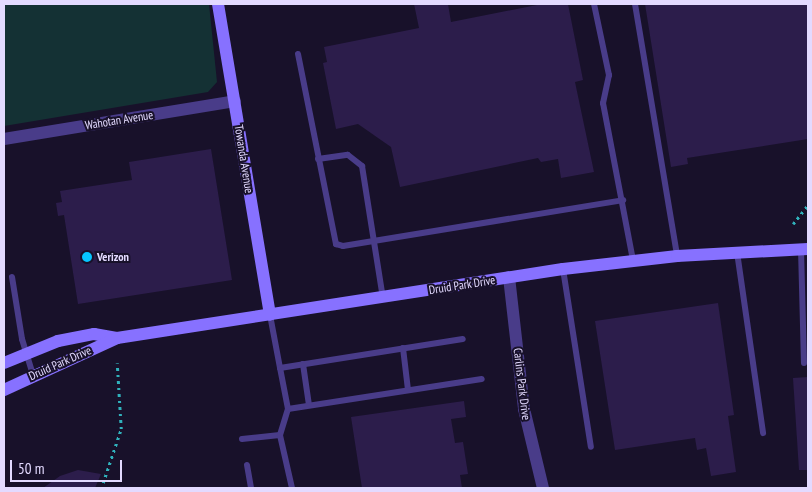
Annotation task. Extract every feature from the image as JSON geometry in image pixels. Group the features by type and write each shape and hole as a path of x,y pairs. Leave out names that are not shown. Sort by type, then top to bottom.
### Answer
{"main road":[{"name":"Towanda Avenue","path":"218,4 270,315"},
{"name":"Druid Park Drive","path":"4,390 34,374 117,338 564,269 677,256 805,249"},
{"name":"Druid Park Drive","path":"4,363 26,352 94,334 117,338"}],"street":[{"name":"Wahotan Avenue","path":"4,139 235,101"},
{"name":"Carlins Park Drive","path":"509,277 524,409 543,488"}],"lane":[{"path":"594,4 609,75 603,103 623,200 633,261"},
{"path":"634,4 677,256"},
{"path":"298,54 336,244 344,246 623,200"},
{"path":"318,158 348,155 362,166 383,298"},
{"path":"804,363 805,249"},
{"path":"737,252 764,433"},
{"path":"564,269 591,447"},
{"path":"12,277 26,352 34,374"},
{"path":"270,315 288,409 280,435 292,488"},
{"path":"280,368 463,339"},
{"path":"402,348 408,390"},
{"path":"303,364 309,405"},
{"path":"288,409 482,379"},
{"path":"242,439 280,435"},
{"path":"247,465 251,488"}],"path":[{"path":"793,224 808,205"},
{"path":"103,482 121,429 117,362"}],"green space":[{"path":"4,4 209,4 217,82 208,92 4,126"}],"building":[{"path":"414,4 448,4 451,22 542,4 568,4 583,80 575,82 594,172 561,178 558,159 541,162 538,158 400,187 391,147 358,124 336,129 323,63 327,62 324,47 419,28"},
{"path":"645,4 808,4 808,139 687,158 688,164 671,167"},
{"path":"211,149 232,280 78,304 64,215 58,216 56,203 62,202 60,191 132,180 129,162"},
{"path":"718,303 734,415 728,416 736,472 711,476 706,448 697,450 695,438 615,450 595,321"},
{"path":"808,377 808,470 799,470 793,378"},
{"path":"464,401 466,417 451,419 455,443 463,442 468,474 460,475 462,488 362,488 351,417"},
{"path":"78,470 101,474 95,488 43,488 60,476"}],"place":[{"name":"Verizon","path":"87,257"}]}
